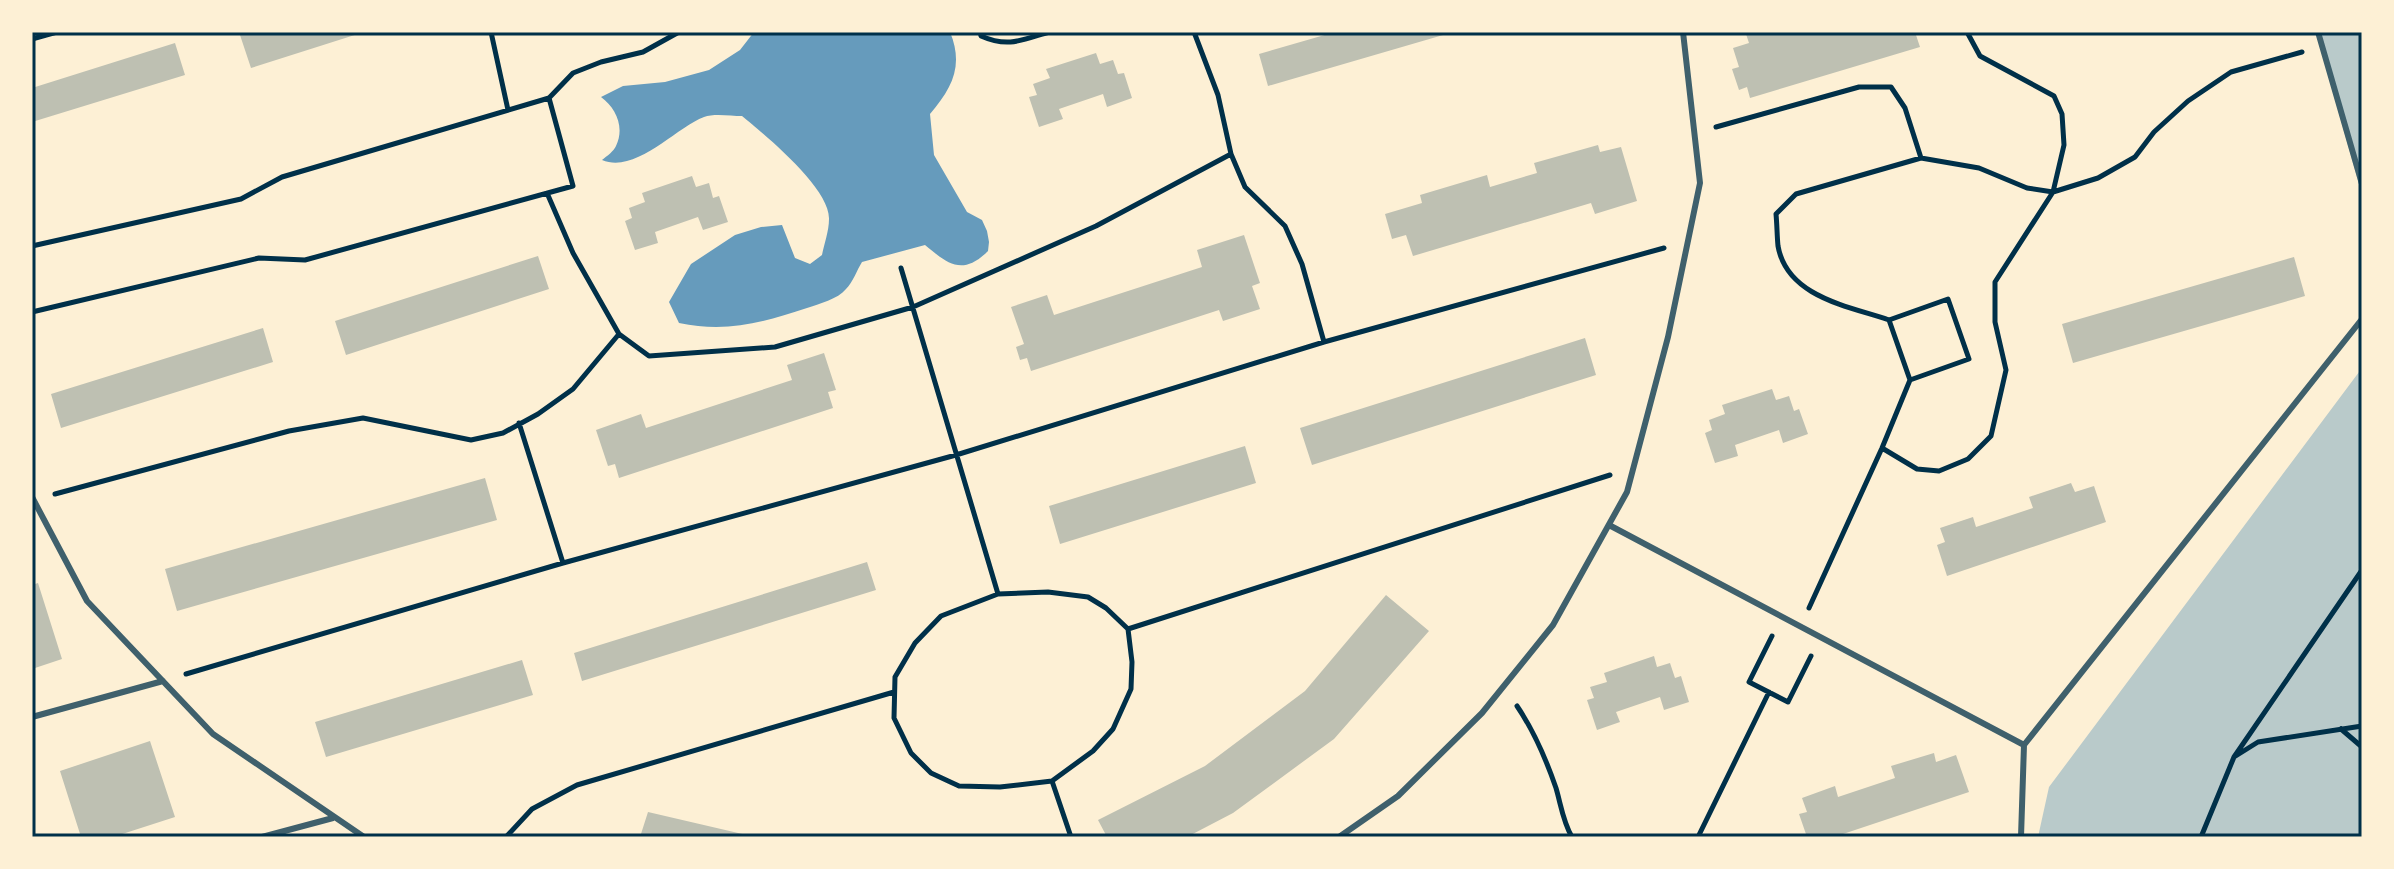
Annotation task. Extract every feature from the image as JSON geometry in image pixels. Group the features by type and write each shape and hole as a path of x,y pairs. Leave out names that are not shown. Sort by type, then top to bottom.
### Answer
{"lane":[{"path":"1339,837 1398,796 1482,713 1553,625 1627,492 1668,337 1700,183 1683,32"},
{"path":"2318,32 2362,184"},
{"path":"2021,837 2024,745 2362,319"},
{"path":"33,499 87,601 213,734 364,837"},
{"path":"1609,525 2024,745"},
{"path":"32,717 163,681"},
{"path":"262,837 333,818"}],"path":[{"path":"32,39 57,32"},
{"path":"491,32 508,110"},
{"path":"32,246 241,199 282,177 549,98 573,73 601,62 643,52 679,32"},
{"path":"980,32 981,36 998,43 1019,41 1049,32"},
{"path":"1194,32 1218,95 1231,154 1245,187 1285,226 1302,264 1324,342"},
{"path":"1882,448 1917,469 1939,471 1968,459 1991,436 2006,370 1995,322 1995,282 2053,192 2064,145 2062,114 2054,96 1980,56 1967,32"},
{"path":"1910,380 1969,359 1948,299 1889,320 1815,295 1790,275 1778,249 1776,214 1796,194 1921,158 1979,168 2027,188 2053,192 2098,178 2135,157 2154,132 2188,101 2231,72 2322,46"},
{"path":"1695,133 1859,87 1891,87 1905,108 1921,158"},
{"path":"32,312 259,258 305,260 573,186 549,98"},
{"path":"547,193 573,253 619,334 649,356 775,347 913,307 1096,226 1231,154"},
{"path":"163,681 563,563 956,455 1324,342 1688,242"},
{"path":"901,268 998,594"},
{"path":"1800,627 1910,380 1889,320"},
{"path":"33,499 289,431 363,418 471,440 503,433 538,414 573,389 619,334"},
{"path":"519,423 563,563"},
{"path":"1128,629 1634,467"},
{"path":"2201,837 2234,757 2362,570"},
{"path":"1048,592 1088,597 1106,608 1128,629 1131,689 1113,729 1093,751 1052,781 1000,787 959,786 931,773 911,753 894,718 895,677 915,643 941,616 998,594 1048,592"},
{"path":"1782,617 1749,682 1788,702 1821,637"},
{"path":"1504,686 1531,727 1572,837"},
{"path":"506,837 532,809 577,785 894,692"},
{"path":"1698,837 1769,692"},
{"path":"2234,757 2258,742 2362,726"},
{"path":"2341,729 2362,747"},
{"path":"1052,781 1071,837"}],"shaded area":[{"path":"2316,32 2362,32 2362,195"},
{"path":"2362,368 2362,837 2038,837 2049,787"}],"water":[{"path":"754,32 950,32 956,66 950,86 930,114 934,155 967,212 982,220 987,231 988,251 970,264 962,265 948,262 925,245 862,262 843,293 823,303 759,322 728,327 679,323 669,302 691,264 735,235 761,227 782,225 795,258 810,264 822,255 829,224 826,206 819,192 794,163 742,116 704,117 628,161 615,163 602,160 615,148 620,132 615,112 601,97 623,86 665,82 709,70 740,50"}],"building":[{"path":"249,32 361,33 251,68 240,35"},
{"path":"1335,32 1450,33 1268,86 1259,54"},
{"path":"1915,32 1920,47 1750,98 1747,87 1739,90 1732,69 1739,67 1733,48 1749,43 1746,34"},
{"path":"175,43 185,75 32,122 32,88"},
{"path":"1096,53 1100,64 1113,60 1118,74 1124,73 1132,98 1107,107 1103,94 1059,109 1063,119 1039,127 1029,97 1037,95 1033,84 1050,78 1046,69"},
{"path":"1598,145 1600,152 1621,147 1637,201 1595,214 1591,203 1413,256 1406,235 1392,239 1385,214 1422,203 1420,195 1487,175 1490,187 1537,173 1534,163"},
{"path":"692,176 696,187 709,183 713,198 719,196 728,222 703,230 698,217 655,232 658,243 635,250 625,221 632,218 629,208 645,202 642,193"},
{"path":"1244,235 1260,283 1252,286 1260,309 1223,321 1219,310 1031,371 1027,358 1020,360 1016,347 1024,344 1011,307 1047,295 1054,315 1202,267 1197,250"},
{"path":"538,256 549,289 346,355 335,321"},
{"path":"2294,257 2305,296 2073,363 2062,324"},
{"path":"263,328 273,362 61,428 51,394"},
{"path":"1585,338 1596,375 1312,465 1300,428"},
{"path":"824,353 836,390 828,392 833,408 619,478 615,464 608,466 596,430 641,414 646,428 792,380 787,365"},
{"path":"1772,389 1776,400 1789,396 1794,411 1799,409 1808,434 1783,443 1779,430 1735,445 1738,456 1715,463 1705,433 1712,430 1709,420 1725,414 1722,405"},
{"path":"1245,446 1256,483 1060,544 1049,506"},
{"path":"485,478 497,520 177,611 165,569"},
{"path":"2071,483 2075,492 2094,486 2106,522 1947,576 1937,545 1945,542 1940,528 1973,517 1976,527 2033,508 2029,497"},
{"path":"867,562 876,590 582,681 574,653"},
{"path":"38,583 62,659 32,669 32,585"},
{"path":"1386,595 1429,631 1334,739 1233,813 1187,837 1107,837 1098,820 1205,766 1305,691"},
{"path":"1654,656 1657,667 1670,663 1675,678 1681,676 1689,702 1664,710 1660,697 1616,712 1620,722 1597,730 1587,700 1594,698 1590,687 1607,682 1604,673"},
{"path":"522,660 533,695 326,757 315,722"},
{"path":"150,741 175,817 113,837 81,837 60,771"},
{"path":"1934,753 1936,762 1956,755 1969,792 1834,837 1807,837 1799,814 1807,812 1802,798 1835,786 1838,797 1895,778 1891,766"},
{"path":"648,812 751,836 751,837 640,837"}]}
